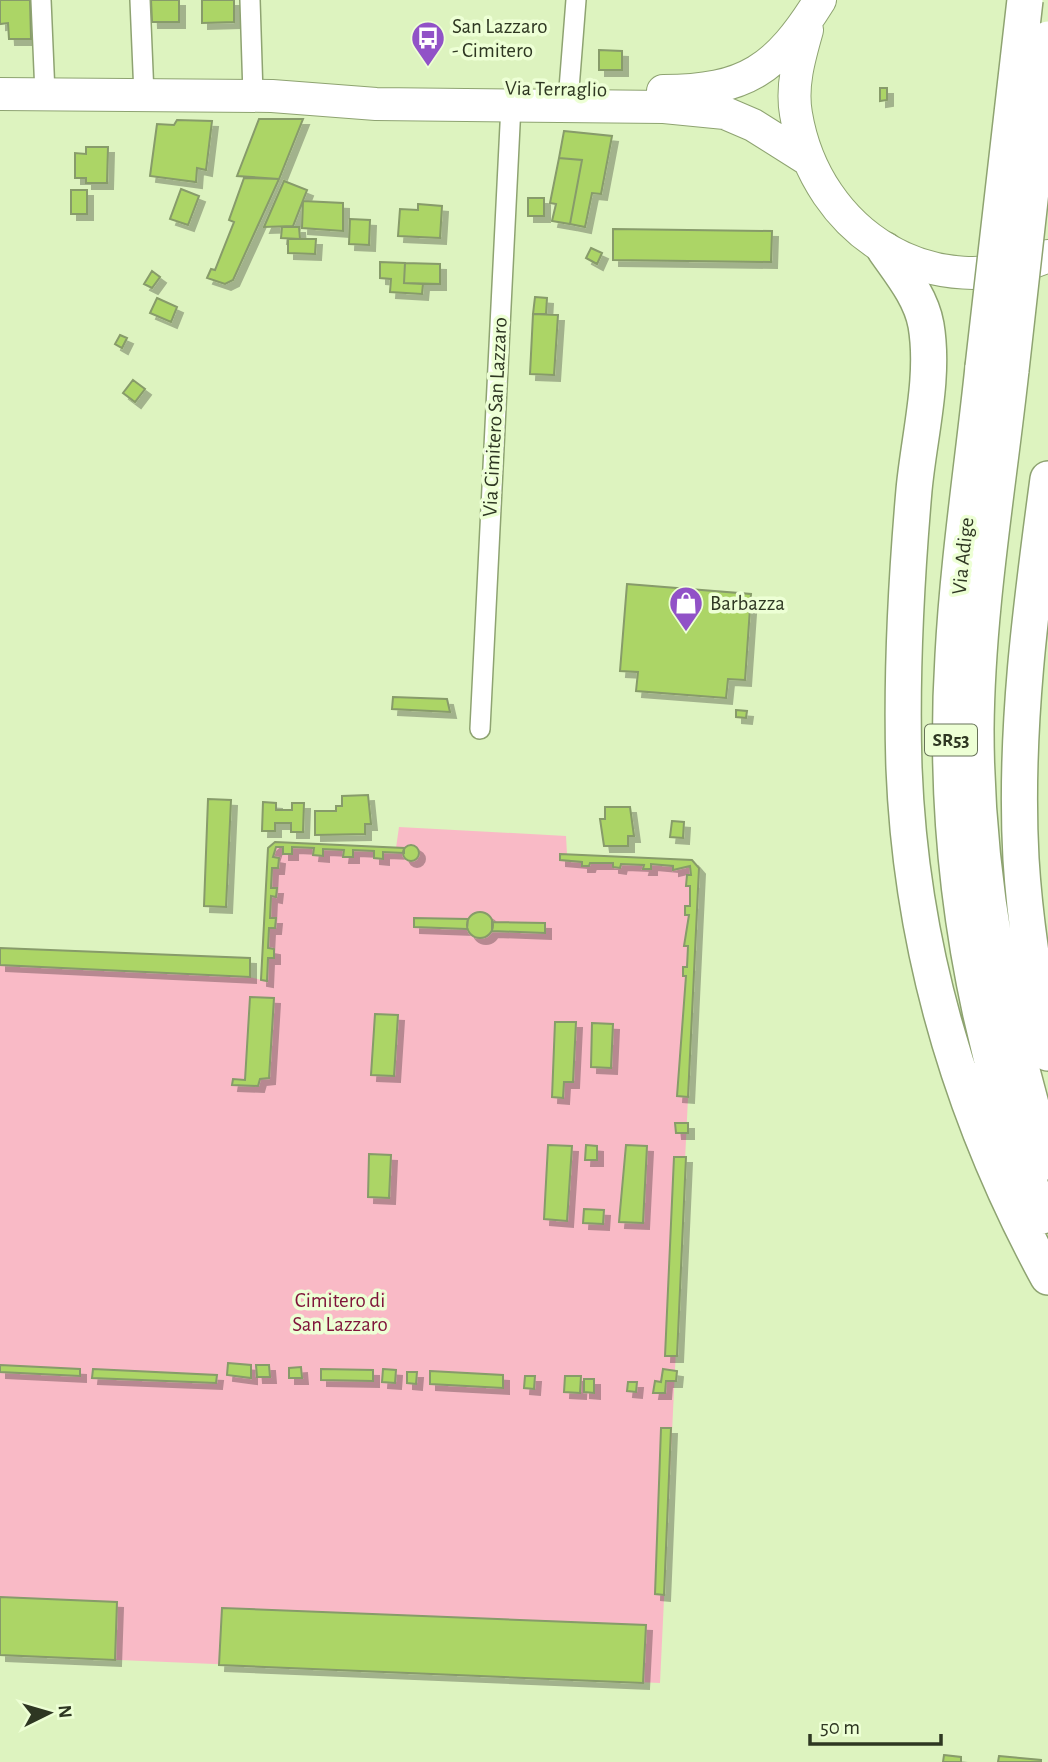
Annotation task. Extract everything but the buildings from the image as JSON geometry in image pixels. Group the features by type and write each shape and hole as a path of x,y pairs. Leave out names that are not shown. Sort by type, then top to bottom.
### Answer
{"highway":[{"name":"Via Adige","path":"1017,1106 1007,1017 990,933 977,783 979,657 997,368 1025,0"},
{"name":"Via Adige","path":"997,368 1048,39"},
{"path":"886,250 918,299 926,323 928,350 902,671 904,768 913,882 943,1025 962,1087 1048,1278"},
{"path":"1048,479 1027,632 1021,726 1021,857 1026,926 1048,1053"},
{"name":"SR53","path":"1017,1106 1048,1162"},
{"name":"SR53","path":"1017,1106 1048,1233"}],"main road":[{"name":"Via Terraglio","path":"263,96 377,87 703,90 732,83 768,67 789,45 816,8"},
{"name":"Via Terraglio","path":"816,8 796,71 796,112 807,159 831,202 860,233 886,250 940,270 982,273 1029,264 1048,256"},
{"name":"Via Terraglio","path":"0,94 263,96 376,104 664,107 725,113 753,125 807,159"}],"street":[{"path":"41,0 45,94"},
{"path":"140,0 144,94"},
{"path":"250,0 263,96"},
{"path":"569,89 576,0"},
{"name":"Via Cimitero San Lazzaro","path":"480,729 511,105"}],"green space":[{"name":"Cimitero di San Lazzaro","path":"399,827 566,836 567,854 692,860 699,868 660,1683 0,1655 0,948 250,958 250,977 261,980 268,848 275,842 396,848"}],"place":[{"name":"San Lazzaro - Cimitero","path":"428,68"},
{"name":"Barbazza","path":"686,633"}]}
